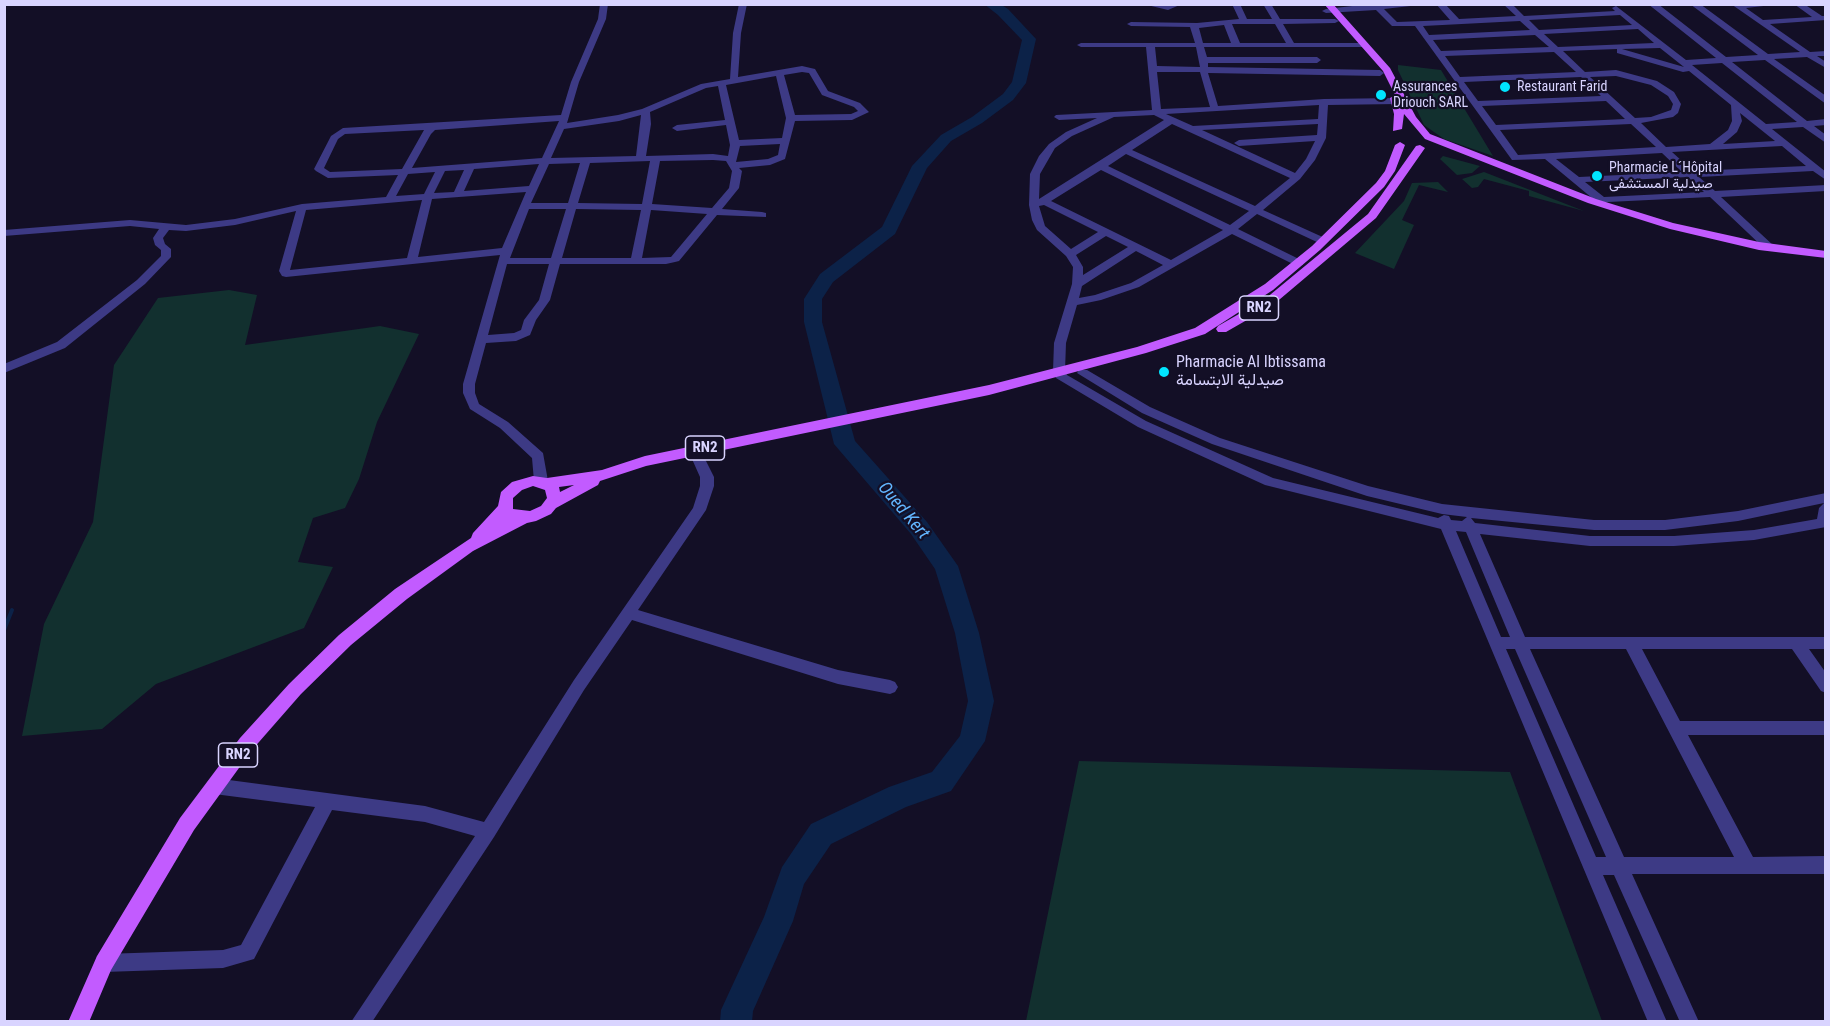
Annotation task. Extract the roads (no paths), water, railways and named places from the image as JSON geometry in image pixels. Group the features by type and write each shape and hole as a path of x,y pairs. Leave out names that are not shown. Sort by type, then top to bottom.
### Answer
{"main road":[{"path":"1327,7 1335,21 1386,70 1412,118 1427,136"},
{"path":"1327,7 1360,45 1397,100 1400,114 1396,129 1390,136 1400,145 1509,164"},
{"path":"1396,129 1408,128 1509,164 1597,201 1670,226 1770,248 1826,255"},
{"name":"RN2","path":"1061,374 1083,373 1170,351 1221,330 1269,302 1372,216 1421,148 1430,142 1427,136"},
{"name":"RN2","path":"78,1022 104,963 187,824 246,744 294,689 345,640 401,594 468,547 522,518 538,514 551,504 603,475 645,461 1061,374 1200,331 1244,304 1299,263 1323,241 1380,185 1390,171 1400,145"},
{"name":"RN2","path":"468,547 505,508 506,496 517,486 525,482 603,475"},
{"path":"544,482 554,493 551,504"},
{"path":"505,508 514,516 522,518"}],"street":[{"path":"544,482 538,456 504,425 482,413 471,399 469,384 505,256 531,189 562,122 575,82 602,19 604,4"},
{"path":"734,80 737,33 743,4"},
{"path":"1147,4 1168,8 1178,4"},
{"path":"1236,4 1244,22"},
{"path":"1267,4 1292,46"},
{"path":"1327,7 1424,4"},
{"path":"1440,4 1456,21"},
{"path":"1507,4 1770,248"},
{"path":"1612,4 1735,106 1826,177"},
{"path":"1652,4 1826,140"},
{"path":"1694,4 1762,57 1826,101"},
{"path":"1737,5 1777,4"},
{"path":"1798,4 1824,20"},
{"path":"1737,5 1826,66"},
{"path":"1375,6 1395,24 1622,13"},
{"path":"1763,22 1824,20"},
{"path":"1131,24 1195,25 1227,22 1335,21"},
{"path":"1227,22 1236,44"},
{"path":"1417,24 1493,128 1509,164 1548,157 1785,143"},
{"path":"1195,25 1203,64 1217,110 1230,126 1237,146"},
{"path":"1426,39 1639,27"},
{"path":"1150,44 1157,113"},
{"path":"1081,45 1360,45"},
{"path":"1438,54 1557,51 1661,45"},
{"path":"1309,46 1323,72"},
{"path":"1598,47 1667,63 1699,75"},
{"path":"1682,63 1826,53"},
{"path":"1153,69 1203,64 1317,60"},
{"path":"1203,64 1323,72 1380,73"},
{"path":"779,72 791,117 781,159 762,164 733,163 722,157 642,157 543,161 334,176 322,174 319,166 334,138 343,131 620,118 645,111 695,88 779,72 812,70 825,93 857,105 864,112 852,117 791,117"},
{"path":"1458,80 1608,73 1638,78 1663,88 1675,99 1677,108 1670,115 1634,122 1493,128"},
{"path":"302,207 284,271 286,274 412,261 505,256 556,261 675,259 734,188 737,177 733,163 735,143 721,82"},
{"path":"1474,104 1607,98"},
{"path":"1059,117 1397,100"},
{"path":"1073,302 1097,298 1125,289 1172,265 1231,230 1297,177 1310,160 1321,138 1324,102"},
{"path":"1712,147 1732,132 1737,121 1735,106"},
{"path":"642,157 646,124 645,111"},
{"path":"1157,113 1237,146 1297,177"},
{"path":"1111,115 1069,134 1048,151 1035,174 1039,203 1037,220 1041,228 1070,254 1078,267 1073,302 1060,343 1061,374 1142,424 1270,482 1446,525 1468,520 1594,525 1665,525 1738,516 1826,498"},
{"path":"1039,203 1172,120"},
{"path":"1192,128 1323,121"},
{"path":"677,128 730,122"},
{"path":"1763,127 1826,122"},
{"path":"390,198 427,132 433,127"},
{"path":"1237,146 1321,138"},
{"path":"735,143 786,141"},
{"path":"1125,150 1323,241"},
{"path":"636,261 656,157"},
{"path":"1548,157 1597,201 1826,188"},
{"path":"481,339 516,337 526,332 530,320 544,300 586,160"},
{"path":"458,194 471,166"},
{"path":"1101,166 1299,263"},
{"path":"412,261 428,196 442,168"},
{"path":"1575,180 1814,168"},
{"path":"4,233 130,223 186,228 225,224 302,207 390,198 531,189"},
{"path":"1039,203 1106,231 1172,265"},
{"path":"524,206 646,207 762,216"},
{"path":"4,369 61,345 141,282 166,257 166,249 158,242 165,227"},
{"path":"1070,254 1106,231"},
{"path":"1077,284 1136,247"},
{"path":"1083,373 1146,410 1216,441 1367,491 1442,509 1468,520 1590,541 1674,541 1754,535 1822,523 1826,508"},
{"path":"360,1022 488,831 539,748 704,499 707,477 694,450"},
{"path":"525,482 538,456"},
{"path":"1442,509 1446,525 1658,1022"},
{"path":"1468,520 1563,744 1690,1022"},
{"path":"627,613 838,677 890,687"},
{"path":"1630,642 1748,865"},
{"path":"1496,643 1826,643"},
{"path":"1797,643 1826,686"},
{"path":"1676,728 1826,728"},
{"path":"1538,743 1563,744"},
{"path":"214,786 425,814 488,831"},
{"path":"104,963 223,959 247,952 328,800"},
{"path":"1592,866 1826,865"}],"waterway":[{"name":"Oued Kert","path":"736,1022 737,1010 778,921 792,877 821,834 899,796 941,782 972,741 981,701 967,633 946,566 919,528 845,444 813,322 813,299 826,278 889,230 920,166 946,138 977,120 1008,97 1019,83 1029,39 1003,12 990,4"},
{"path":"4,630 12,610"}],"place":[{"name":"Restaurant Farid","path":"1505,87"},
{"name":"Assurances Driouch SARL","path":"1381,95"},
{"name":"Pharmacie L´Hôpital صيدلية المستشفى","path":"1597,176"},
{"name":"Pharmacie Al Ibtissama صيدلية الابتسامة","path":"1164,372"}]}
